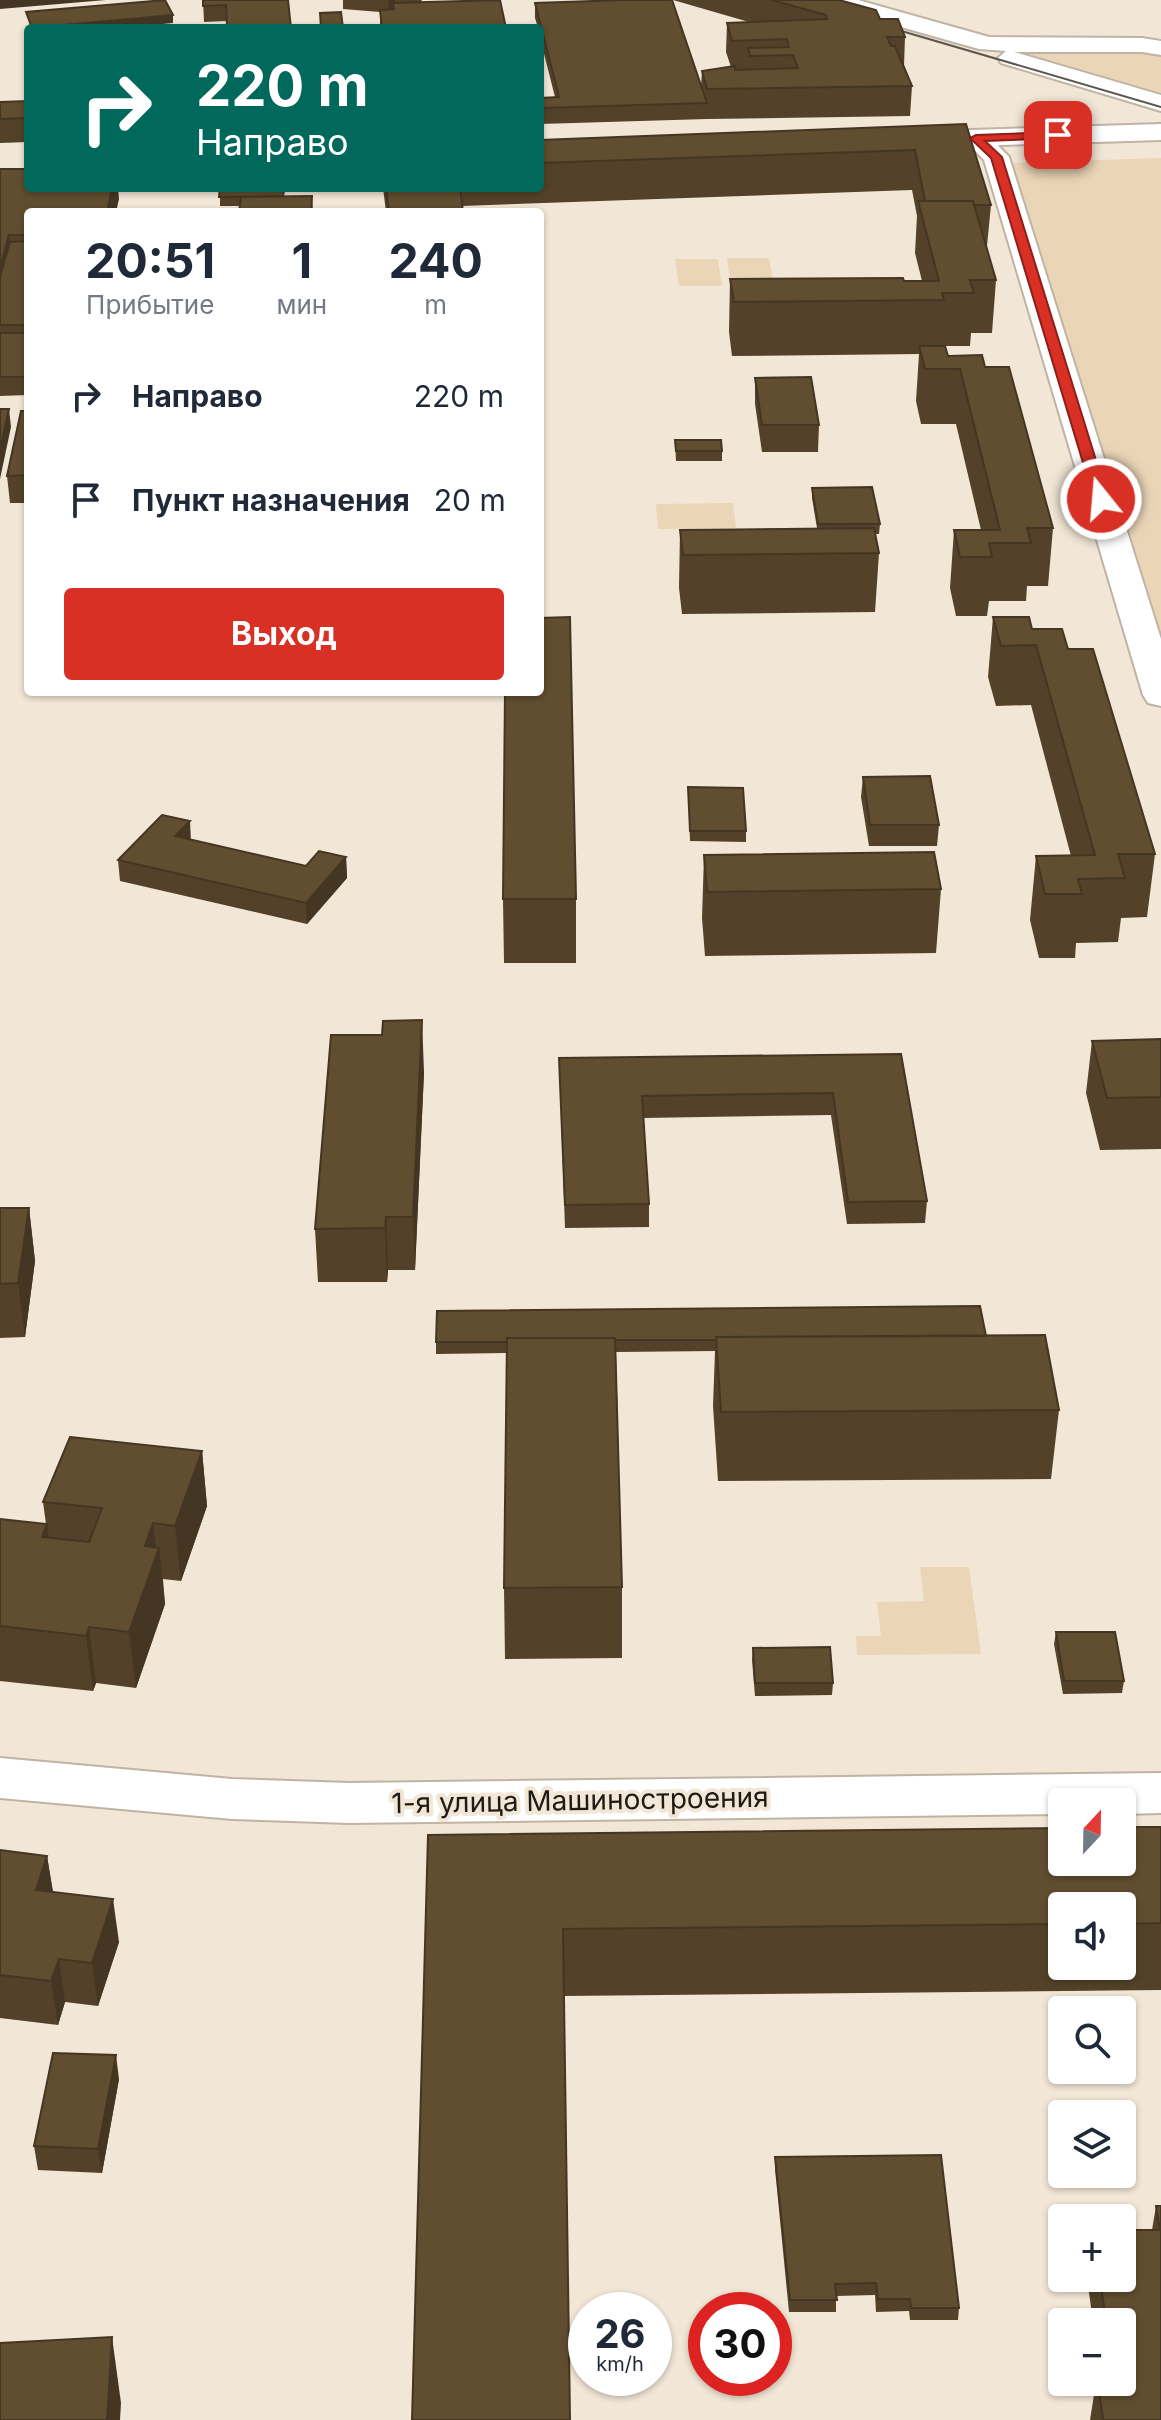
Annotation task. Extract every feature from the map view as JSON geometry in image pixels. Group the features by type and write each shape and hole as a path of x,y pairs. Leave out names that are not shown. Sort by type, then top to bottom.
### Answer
{"street":[{"path":"831,0 988,44 1155,45"},
{"path":"988,44 997,52 1024,63 1161,103"},
{"path":"881,141 1161,132"},
{"path":"976,138 996,157 1161,695"},
{"name":"1-я улица Машиностроения","path":"0,1778 232,1799 349,1803 1161,1793"}],"shaded area":[{"path":"1028,54 1161,54 1161,93 1034,57"},
{"path":"1161,158 1161,671 1012,163"},
{"path":"727,258 769,258 774,285 731,285"},
{"path":"675,259 718,259 722,286 679,286"},
{"path":"733,503 736,528 658,529 656,504"},
{"path":"920,1567 969,1567 981,1654 857,1655 856,1636 881,1636 877,1602 924,1601"}],"building":[{"path":"165,0 173,15 75,24 30,24 26,12"},
{"path":"203,0 288,0 291,24 227,24 226,5 203,6"},
{"path":"500,0 505,24 382,24 380,10 394,9 393,3"},
{"path":"672,0 707,103 544,108 544,98 559,97 544,38 544,24 540,24 535,3"},
{"path":"772,0 839,0 876,10 880,19 898,19 905,37 887,37 891,46 895,46 912,86 707,89 702,71 735,66 735,70 798,68 793,55 750,56 748,48 789,47 787,39 732,41 727,23 827,19 826,15"},
{"path":"341,12 342,24 321,24 320,13"},
{"path":"24,101 24,118 0,119 0,102"},
{"path":"966,124 991,205 974,205 973,201 925,201 915,150 544,163 544,140"},
{"path":"0,169 24,169 24,192 111,192 108,208 24,208 24,235 9,235 0,268"},
{"path":"220,192 284,192 283,196 219,197"},
{"path":"386,192 460,192 462,208 388,208"},
{"path":"312,196 311,208 240,208 241,197"},
{"path":"918,201 973,201 996,280 970,280 974,293 942,293 944,300 734,302 730,279 903,278 904,281 939,281"},
{"path":"24,241 24,325 0,325 0,277 10,242"},
{"path":"0,333 24,333 24,377 0,377"},
{"path":"919,346 945,346 948,356 982,355 985,367 1009,367 1053,528 1027,528 1031,543 989,543 992,557 960,557 954,530 1000,530 960,369 925,369"},
{"path":"811,377 819,425 762,425 755,378"},
{"path":"0,409 9,409 0,450"},
{"path":"21,411 24,411 24,475 7,476"},
{"path":"675,440 721,440 722,451 676,451"},
{"path":"872,487 880,524 818,524 812,488"},
{"path":"874,528 879,553 683,555 680,530"},
{"path":"570,617 576,899 503,899 505,696 544,696 544,618"},
{"path":"993,617 1029,617 1032,629 1062,629 1068,649 1093,649 1155,854 1118,854 1125,878 1078,879 1082,894 1045,894 1036,856 1095,855 1036,645 1001,646"},
{"path":"930,776 939,825 870,825 863,777"},
{"path":"688,787 743,788 746,831 690,831"},
{"path":"162,815 190,821 175,836 306,866 319,851 346,857 306,903 118,860"},
{"path":"934,852 941,889 707,892 704,855"},
{"path":"422,1020 413,1217 386,1217 385,1228 315,1229 331,1035 382,1035 383,1021"},
{"path":"1161,1039 1161,1097 1107,1098 1092,1041"},
{"path":"901,1054 927,1201 848,1202 833,1093 642,1096 649,1204 565,1205 559,1058"},
{"path":"0,1208 29,1208 18,1283 0,1284"},
{"path":"980,1306 986,1336 716,1337 716,1340 507,1338 507,1342 436,1342 437,1311"},
{"path":"1045,1335 1059,1410 721,1412 716,1337"},
{"path":"507,1338 615,1338 622,1587 504,1588"},
{"path":"70,1437 202,1451 175,1526 153,1523 145,1546 159,1548 129,1632 89,1627 86,1636 0,1626 0,1519 47,1524 42,1537 89,1542 102,1508 43,1502"},
{"path":"1056,1632 1115,1632 1124,1681 1064,1681"},
{"path":"830,1647 833,1683 755,1683 753,1648"},
{"path":"1136,1827 1161,1827 1161,1923 1136,1924 1136,1892 1048,1892 1048,1924 563,1929 570,2420 412,2420 428,1835 1048,1828 1048,1876 1136,1876"},
{"path":"0,1850 47,1856 36,1890 113,1899 92,1963 59,1959 51,1981 0,1975"},
{"path":"53,2053 116,2055 98,2149 34,2146"},
{"path":"941,2155 959,2308 911,2308 910,2299 878,2299 876,2283 835,2284 837,2300 792,2300 775,2157"},
{"path":"1156,2206 1161,2206 1161,2420 1103,2420 1100,2396 1136,2396 1136,2308 1104,2308 1102,2292 1136,2292 1136,2230 1160,2230"},
{"path":"112,2337 107,2420 0,2420 0,2343"}],"tram line":[{"path":"881,25 1161,107"}],"route":[{"path":"1058,135 976,138 996,157 1101,499"}]}
